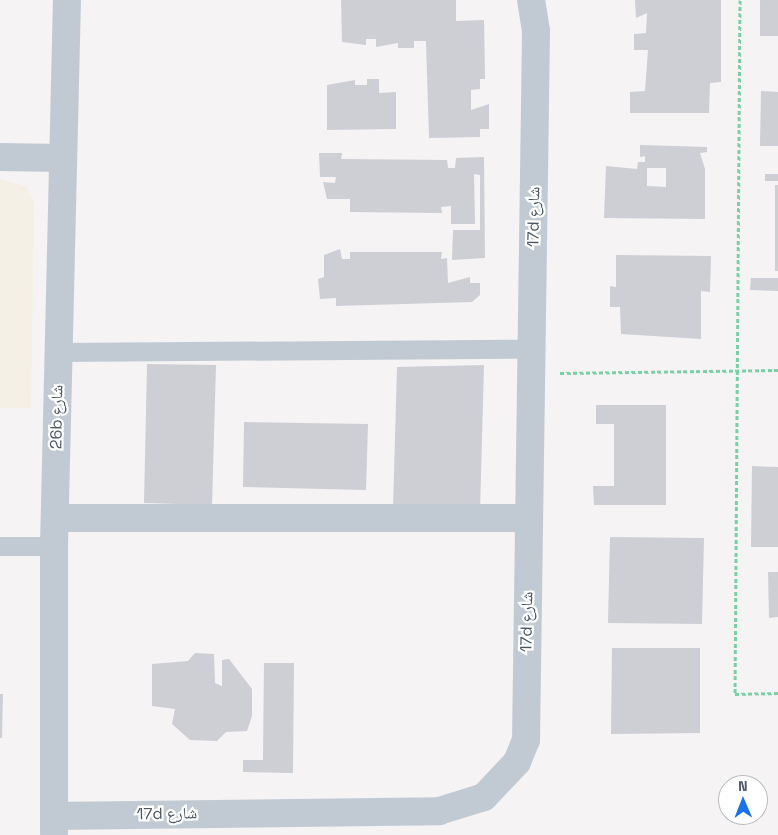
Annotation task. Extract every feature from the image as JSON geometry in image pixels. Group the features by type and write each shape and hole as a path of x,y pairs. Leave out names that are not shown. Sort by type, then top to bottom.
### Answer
{"street":[{"name":"26b شارع","path":"54,825 54,546 67,0"},
{"name":"17d شارع","path":"54,825 439,811 484,796 517,762 526,740 536,31 531,0"},
{"path":"0,157 62,158"},
{"path":"55,518 528,518"}],"lane":[{"path":"58,352 532,362"},
{"path":"0,546 54,546"}],"path":[{"path":"740,0 735,694 778,693"},
{"path":"532,362 778,370"}],"sand":[{"path":"0,179 27,187 34,204 31,408 0,408"}],"building":[{"path":"341,0 456,0 456,21 484,20 485,79 480,79 480,89 471,90 471,110 489,104 489,129 480,129 480,137 429,138 426,41 414,41 414,48 398,48 398,43 376,47 376,39 366,39 366,45 342,42"},
{"path":"635,0 721,0 721,82 710,83 709,113 630,113 630,92 645,91 648,50 634,50 634,34 646,33 647,13 636,18"},
{"path":"760,0 778,0 778,36 760,36"},
{"path":"367,79 379,79 379,93 396,92 396,129 327,130 327,85 355,80 355,85 367,85"},
{"path":"761,91 778,92 778,146 760,146"},
{"path":"640,145 707,147 707,152 700,153 705,169 705,219 604,218 606,166 637,169 638,162 645,162 645,156 640,157","holes":["647,168 666,168 666,187 647,186"]},
{"path":"319,153 342,153 341,159 447,160 448,168 455,168 456,158 484,157 485,258 452,260 453,230 480,230 480,175 474,174 475,224 451,224 451,206 441,207 442,213 350,212 350,199 327,199 323,182 335,183 336,177 320,177"},
{"path":"765,174 778,174 778,181 765,181"},
{"path":"775,185 778,185 778,271 775,271"},
{"path":"340,249 342,259 350,259 350,252 442,252 441,259 447,258 448,283 470,277 470,283 480,283 480,295 472,302 336,306 336,298 320,299 318,279 324,277 324,255"},
{"path":"616,255 711,256 710,292 701,291 701,339 621,334 620,307 610,307 610,286 616,287"},
{"path":"751,278 778,278 778,291 750,290"},
{"path":"147,364 216,365 212,505 144,503"},
{"path":"484,365 480,512 393,509 397,367"},
{"path":"596,405 666,405 666,505 594,505 593,486 614,486 614,424 596,424"},
{"path":"244,422 368,424 366,490 243,487"},
{"path":"752,466 778,467 778,547 751,547"},
{"path":"610,537 704,538 702,624 608,623"},
{"path":"768,572 778,572 778,617 769,618"},
{"path":"612,648 700,648 700,733 611,734"},
{"path":"195,653 214,654 215,683 222,686 222,660 229,659 252,689 252,716 247,731 226,732 217,741 190,740 172,724 175,709 152,706 152,664 188,661"},
{"path":"264,663 294,663 293,773 243,772 243,760 263,760"},
{"path":"0,694 3,694 2,738 0,738"}]}
